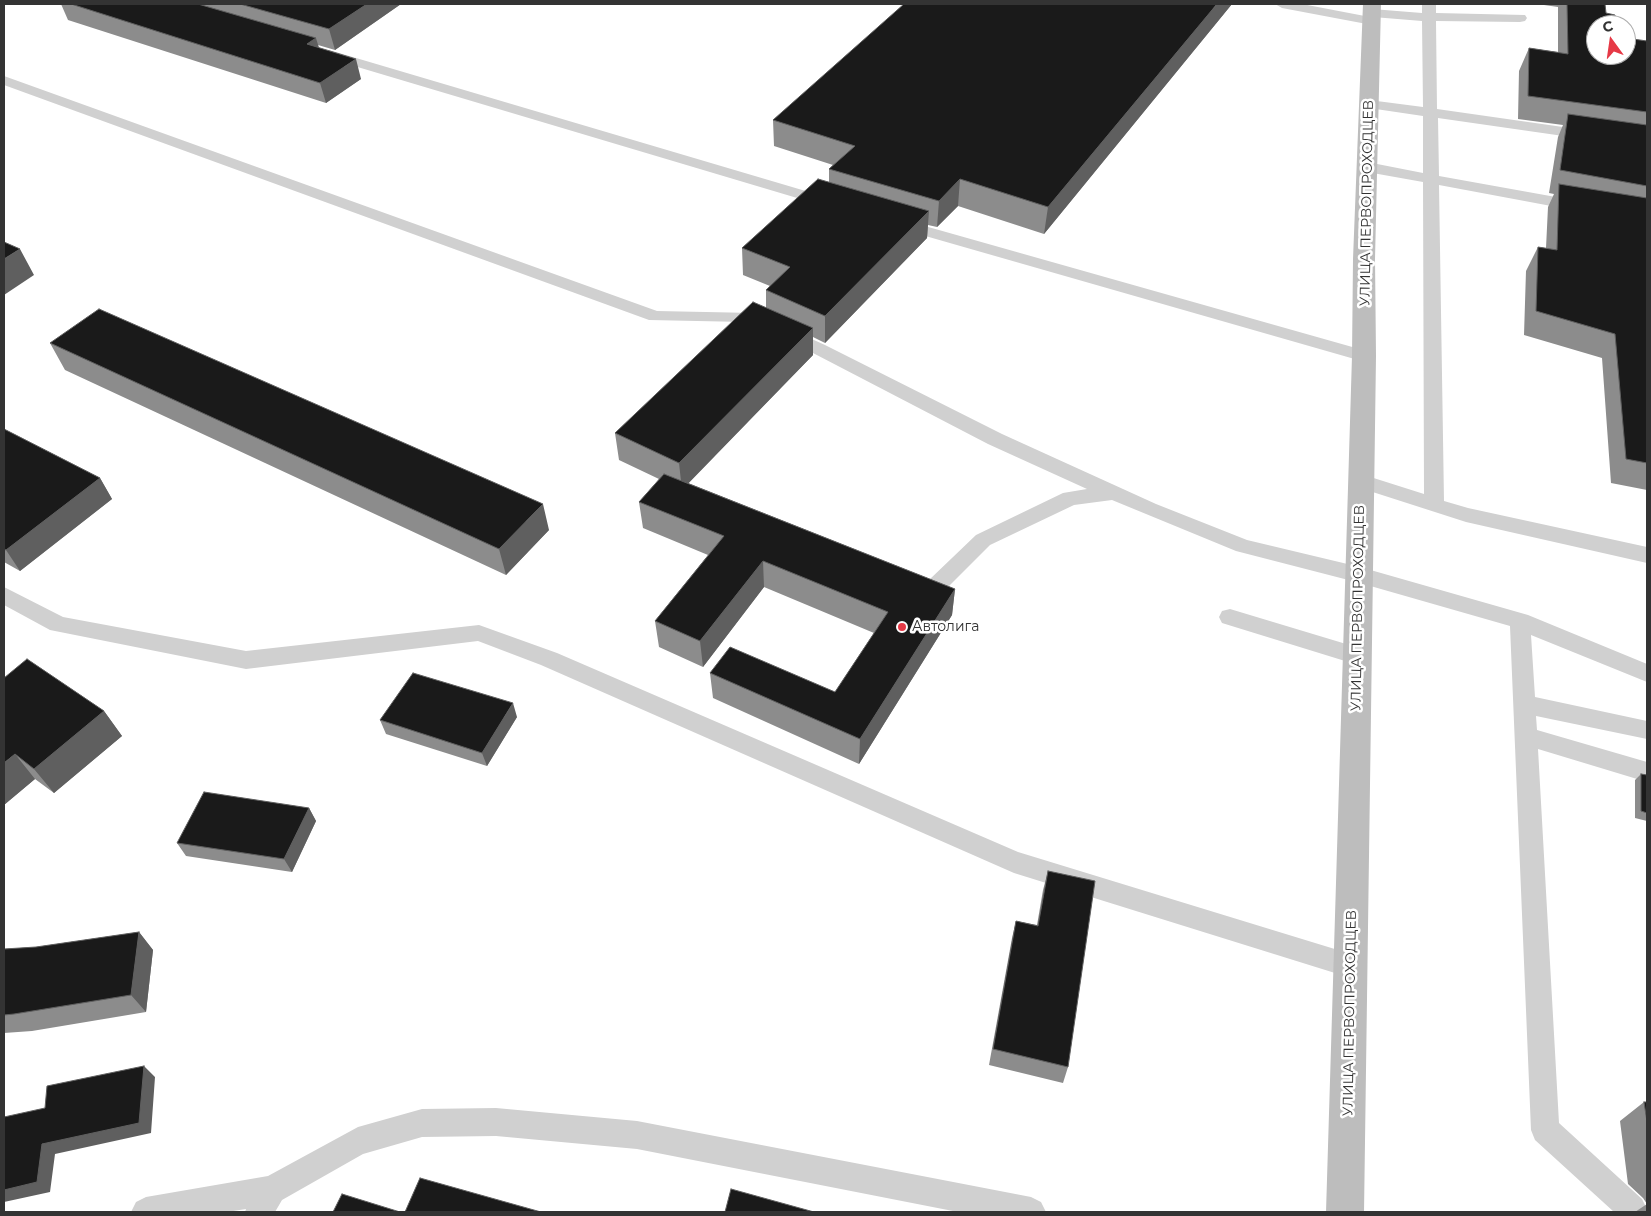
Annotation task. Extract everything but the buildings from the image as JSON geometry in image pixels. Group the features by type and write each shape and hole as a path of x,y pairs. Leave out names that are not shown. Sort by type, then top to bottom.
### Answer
{"street":[{"name":"УЛИЦА ПЕРВОПРОХОДЦЕВ","path":"1345,1212 1360,576 1367,167 1372,13"}],"lane":[{"path":"1282,4 1372,13 1429,11 1485,18 1520,18"},
{"path":"1485,18 1492,4"},
{"path":"1429,11 1434,505"},
{"path":"313,49 845,207"},
{"path":"4,80 655,316 748,317 819,349 995,440 1113,493 1243,546 1360,576 1520,621 1647,673"},
{"path":"1369,104 1647,143"},
{"path":"1367,167 1594,209"},
{"path":"883,219 1364,356"},
{"path":"1361,481 1466,515 1647,555"},
{"path":"936,586 983,540 1070,498 1113,493"},
{"path":"4,595 58,624 246,660 480,634 549,659 1014,862 1351,966"},
{"path":"1230,616 1358,656"},
{"path":"1520,621 1545,1130 1632,1209"},
{"path":"1524,704 1647,730"},
{"path":"1526,736 1647,772"},
{"path":"146,1212 266,1201 358,1142 422,1124 496,1122 636,1135 1031,1212"}],"place":[{"name":"Автолига","path":"902,627"}]}
